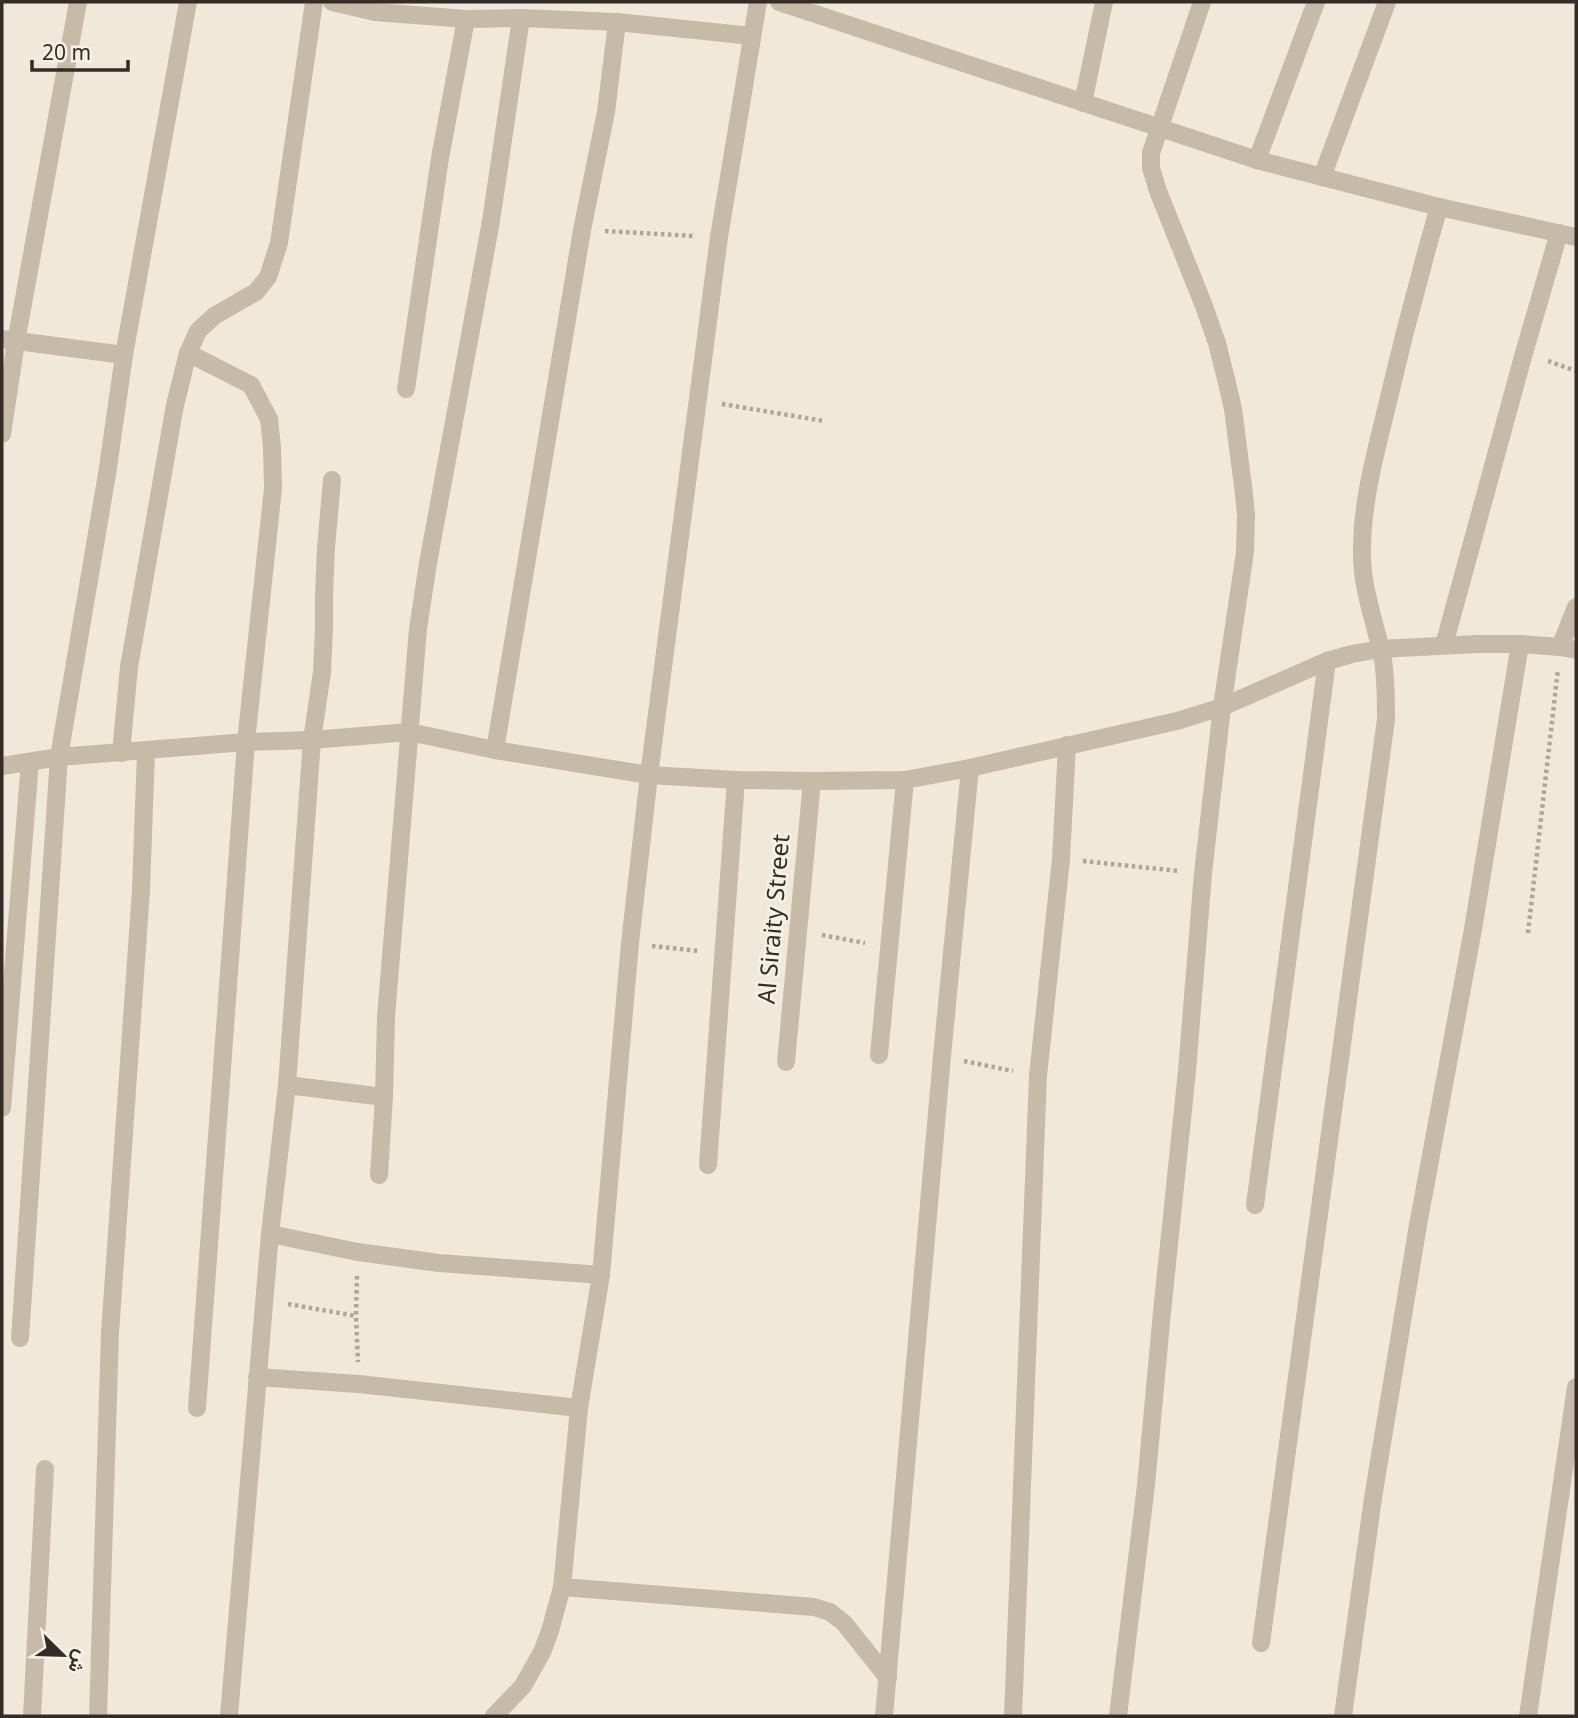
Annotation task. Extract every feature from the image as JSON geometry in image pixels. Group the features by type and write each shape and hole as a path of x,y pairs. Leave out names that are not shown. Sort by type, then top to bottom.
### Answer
{"street":[{"path":"2,434 9,341 78,2"},
{"path":"20,1338 59,757 107,474 124,355 188,2"},
{"path":"121,753 129,667 175,405 188,353 198,331 214,316 256,292 268,277 279,243 314,2"},
{"path":"332,2 375,12 466,19 617,22 752,36"},
{"path":"494,1716 523,1686 542,1652 551,1632 562,1587 579,1408 601,1275 630,943 649,775 719,237 758,2"},
{"path":"779,2 1257,160 1438,207 1568,235 1524,353 1444,645"},
{"path":"1083,103 1104,2"},
{"path":"1118,1716 1146,1485 1187,1071 1203,873 1222,706 1245,552 1246,515 1233,409 1217,343 1154,179 1151,153 1202,2"},
{"path":"1257,160 1316,2"},
{"path":"1322,177 1387,2"},
{"path":"379,1175 386,1017 418,629 491,221 521,18"},
{"path":"406,389 440,159 466,19"},
{"path":"495,750 582,230 606,112 617,22"},
{"path":"1261,1643 1383,749 1386,695 1383,660 1361,552 1365,509 1398,357 1438,207"},
{"path":"9,341 124,355"},
{"path":"188,353 251,385 269,419 273,488 246,743 197,1408"},
{"path":"229,1716 270,1234 287,1085 312,740 322,672 331,480"},
{"path":"2,766 59,757 409,732 495,750 649,775 736,780 905,780 1177,721 1222,706 1327,661 1352,654 1380,649 1444,645 1520,644 1568,648 1576,607"},
{"path":"1343,1716 1373,1498 1520,644"},
{"path":"1255,1205 1327,661"},
{"path":"1013,1716 1038,1076 1061,859 1068,745"},
{"path":"98,1716 110,1333 141,890 146,751"},
{"path":"2,1108 30,762"},
{"path":"884,1716 970,768"},
{"path":"708,1166 736,780"},
{"path":"880,1055 905,780"},
{"name":"Al Siraity Street","path":"786,1062 812,781"},
{"path":"287,1085 384,1097"},
{"path":"270,1234 358,1252 439,1263 601,1275"},
{"path":"257,1377 359,1384 579,1408"},
{"path":"1528,1716 1576,1387"},
{"path":"32,1716 45,1469"},
{"path":"562,1587 814,1606 830,1612 844,1623 888,1678"}],"path":[{"path":"582,230 719,237"},
{"path":"699,400 824,421"},
{"path":"1528,933 1551,739 1568,648"},
{"path":"1061,859 1203,873"},
{"path":"797,931 891,947"},
{"path":"630,943 723,954"},
{"path":"942,1056 1038,1076"},
{"path":"358,1252 356,1315 359,1384"},
{"path":"264,1300 356,1315"}]}
